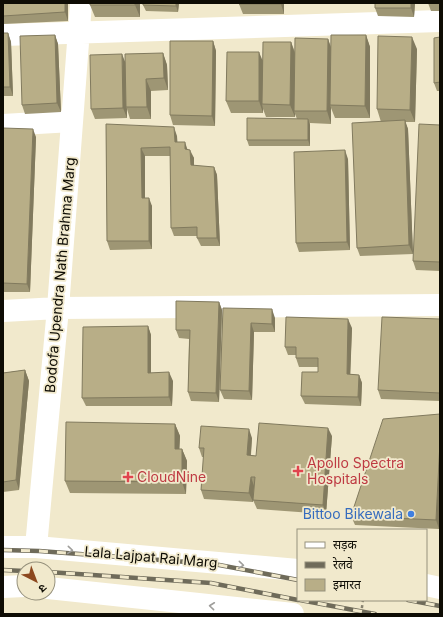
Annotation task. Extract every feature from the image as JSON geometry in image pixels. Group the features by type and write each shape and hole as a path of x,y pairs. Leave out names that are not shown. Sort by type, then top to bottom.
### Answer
{"street":[{"name":"Bodofa Upendra Nath Brahma Marg","path":"36,547 58,308 81,3"},
{"path":"3,35 440,21"},
{"path":"3,125 72,121"},
{"path":"3,311 58,308 440,305"},
{"name":"Lala Lajpat Rai Marg","path":"3,548 36,547 297,570"},
{"path":"427,585 440,588"},
{"path":"3,587 16,586"},
{"path":"56,589 293,614"}],"path":[{"path":"361,614 363,601"}],"building":[{"path":"3,3 65,3 65,12 3,16"},
{"path":"90,3 135,3 135,5 90,5"},
{"path":"143,3 176,3 176,6 143,5"},
{"path":"281,3 281,4 239,4"},
{"path":"375,3 411,3 411,8 375,8"},
{"path":"3,33 8,33 10,87 3,87"},
{"path":"55,35 57,103 22,105 20,36"},
{"path":"331,35 366,35 365,106 330,105"},
{"path":"378,36 412,37 410,110 377,109"},
{"path":"440,37 440,82 434,83 434,38"},
{"path":"295,38 328,39 327,111 294,111"},
{"path":"170,41 213,41 212,116 170,115"},
{"path":"263,42 291,42 290,105 262,104"},
{"path":"227,52 259,52 259,101 226,101"},
{"path":"163,53 164,78 146,79 147,107 126,107 125,54"},
{"path":"122,54 123,108 91,109 90,55"},
{"path":"247,118 308,119 308,140 247,140"},
{"path":"405,120 409,245 357,248 352,123"},
{"path":"106,124 174,127 175,142 185,142 185,149 190,150 191,165 214,167 217,238 197,238 197,227 171,228 170,147 141,148 142,198 149,198 149,241 107,241"},
{"path":"419,124 440,125 440,262 413,261"},
{"path":"3,128 33,129 27,284 3,283"},
{"path":"345,150 347,242 296,243 294,152"},
{"path":"176,301 219,302 216,393 188,392 190,330 176,330"},
{"path":"223,308 272,309 272,324 251,323 249,391 220,390"},
{"path":"286,317 348,319 347,374 359,375 358,397 301,396 302,372 318,372 318,358 296,358 296,347 285,347"},
{"path":"382,317 440,319 440,393 378,390"},
{"path":"148,326 148,373 169,372 169,397 82,398 83,327"},
{"path":"25,370 16,480 3,482 3,373"},
{"path":"440,414 436,520 351,516 383,419"},
{"name":"CloudNine","path":"66,422 175,424 175,449 182,449 182,482 65,481"},
{"path":"259,423 328,428 323,505 253,500 255,477 251,477 249,493 201,490 204,448 199,448 201,426 249,429 247,455 256,456"}],"railway":[{"path":"3,550 39,551 214,564 297,580"},
{"path":"3,570 16,571"},
{"path":"56,573 211,583 297,600"},
{"path":"305,601 375,614"},
{"path":"413,601 440,606"}],"place":[{"name":"Apollo Spectra Hospitals","path":"298,471"},
{"name":"CloudNine","path":"128,477"},
{"name":"Bittoo Bikewala","path":"411,514"}]}
